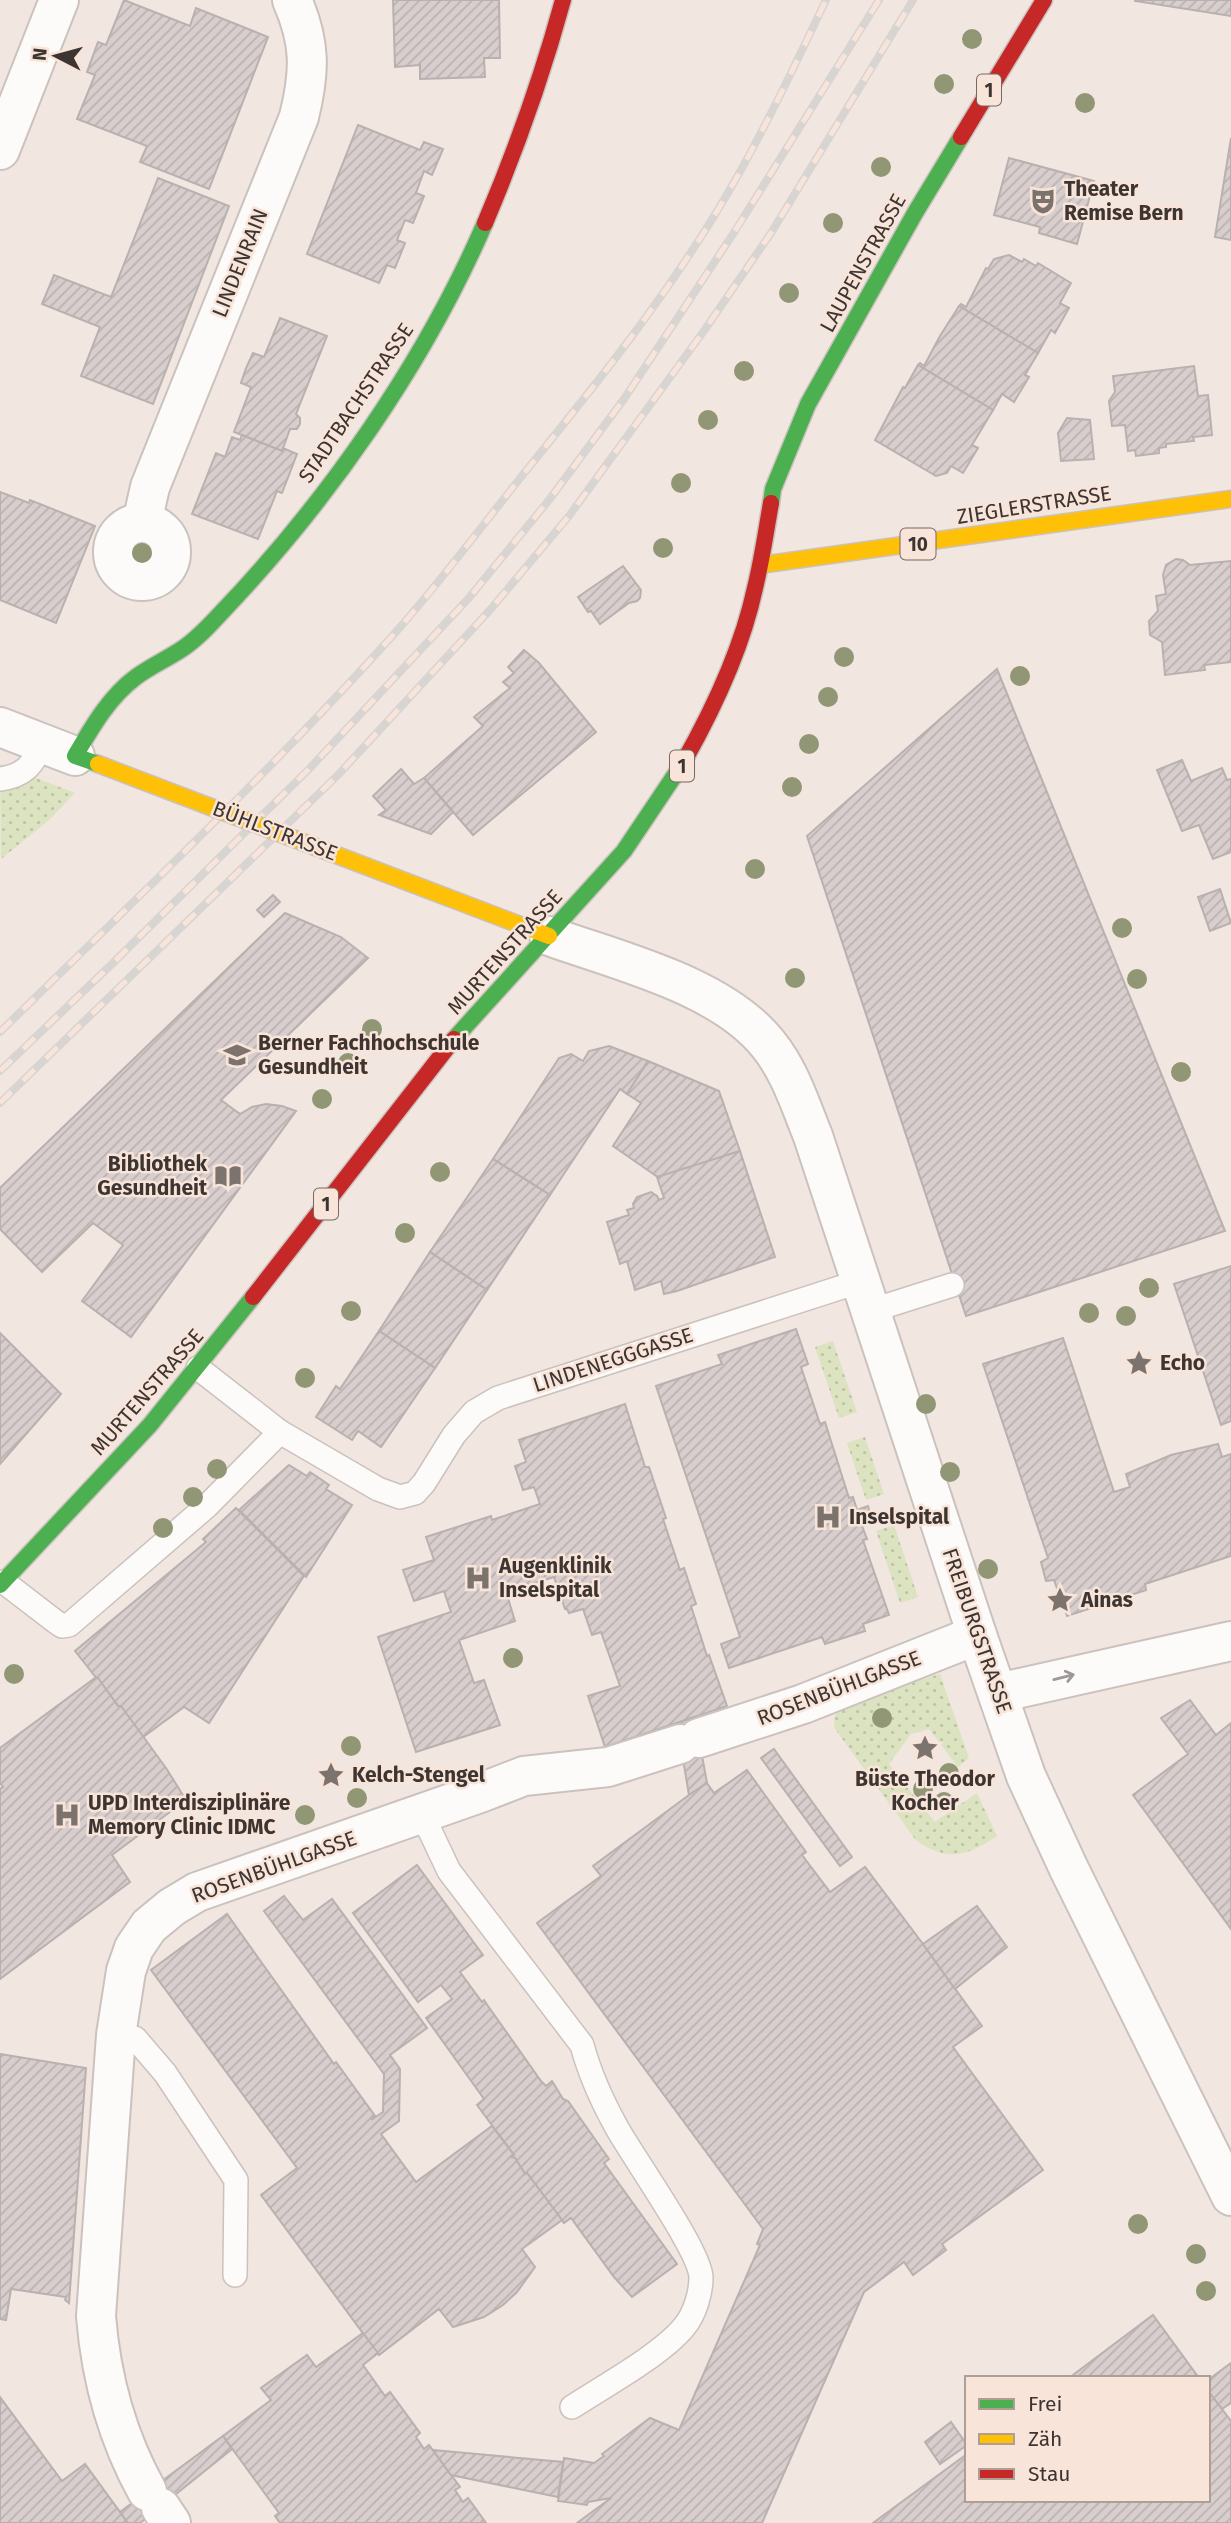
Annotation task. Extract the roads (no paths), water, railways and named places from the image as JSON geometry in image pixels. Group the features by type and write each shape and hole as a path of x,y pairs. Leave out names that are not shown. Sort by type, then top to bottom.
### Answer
{"main road":[{"name":"STADTBACHSTRASSE","path":"71,755 107,708 135,678 193,640 248,583 308,512 366,433 429,331 492,206 544,72 563,0"},
{"name":"LAUPENSTRASSE","path":"760,565 773,489 808,404 915,213 1044,0"},
{"name":"ZIEGLERSTRASSE","path":"760,565 864,553 1116,513 1231,499"},
{"name":"MURTENSTRASSE","path":"2,1584 150,1425 198,1368 453,1040 624,851 677,774 701,732 733,657 755,590 760,565"},
{"name":"BÜHLSTRASSE","path":"71,755 549,936"}],"street":[{"path":"0,150 59,0"},
{"name":"LINDENRAIN","path":"142,523 150,487 299,117 306,89 308,57 303,25 292,0"},
{"name":"BÜHLSTRASSE","path":"0,727 71,755"},
{"name":"FREIBURGSTRASSE","path":"549,936 674,981 718,1001 768,1043 788,1075 866,1296 1026,1776 1231,2196"},
{"name":"ROSENBÜHLGASSE","path":"160,2508 127,2448 109,2398 99,2350 96,2316 116,2035 126,1971 134,1948 149,1926 172,1907 197,1892 524,1776 608,1767 803,1704 977,1635"},
{"path":"998,1693 1231,1641"}],"lane":[{"path":"0,779 10,778 29,768 71,755"},
{"name":"LINDENEGGGASSE","path":"280,1432 388,1495 405,1496 415,1493 424,1483 454,1435 474,1412 498,1398 866,1296 952,1285"},
{"path":"2,1584 62,1626 69,1625 207,1506 280,1432 198,1368"},
{"path":"422,1814 449,1871 582,2045 591,2078 617,2128 687,2243 701,2275 696,2305 686,2325 669,2343 572,2407"},
{"path":"116,2035 135,2038 166,2073 236,2179 235,2275"}],"railway":[{"path":"0,1032 201,836 299,736 395,633 445,573 606,370 707,228 755,144 826,0"},
{"path":"0,1071 310,768 468,599 549,500 624,399 735,231 879,0"},
{"path":"0,1103 338,775 490,610 569,516 706,328 771,233 913,0"}],"place":[{"name":"Theater Remise Bern","path":"1043,201"},
{"name":"Berner Fachhochschule Gesundheit","path":"237,1055"},
{"name":"Bibliothek Gesundheit","path":"228,1176"},
{"name":"Echo","path":"1139,1363"},
{"name":"Inselspital","path":"828,1517"},
{"name":"Augenklinik Inselspital","path":"478,1578"},
{"name":"Ainas","path":"1060,1600"},
{"name":"Büste Theodor Kocher","path":"925,1748"},
{"name":"Kelch-Stengel","path":"331,1775"},
{"name":"UPD Interdisziplinäre Memory Clinic IDMC","path":"67,1815"}]}
